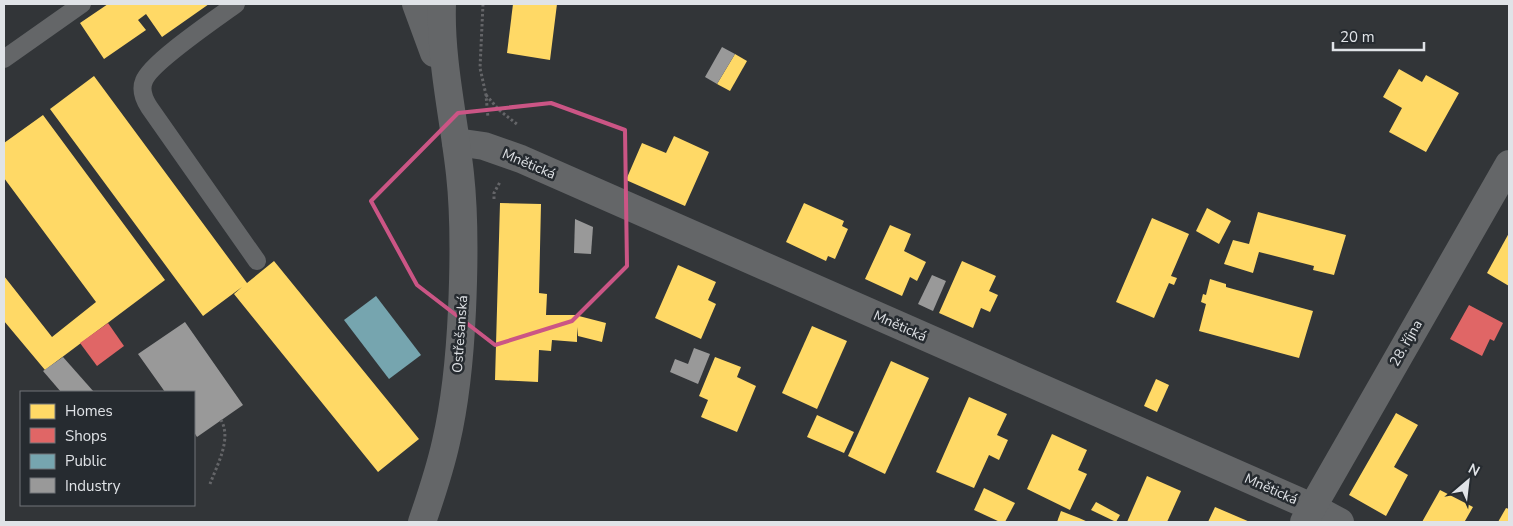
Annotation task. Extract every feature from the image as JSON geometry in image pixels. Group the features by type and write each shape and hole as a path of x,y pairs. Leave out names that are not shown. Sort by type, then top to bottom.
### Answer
{"street":[{"path":"416,4 425,25 451,109"},
{"path":"442,4 442,22 451,109"},
{"name":"Ostřešanská","path":"422,522 446,440 460,344 464,223 451,109"},
{"name":"Mnětická","path":"456,142 484,146 530,163 1308,514 1340,522"},
{"name":"28. října","path":"1308,514 1509,164"}],"lane":[{"path":"4,59 82,4"},
{"path":"236,4 161,61 147,74 142,90 149,107 257,261"}],"path":[{"path":"456,142 488,120 486,95 480,68 482,4"},
{"path":"210,484 224,447 225,428 221,420"}],"highlighted area":[{"path":"551,103 625,130 627,266 572,321 495,345 417,285 371,201 458,113"}],"building: Homes":[{"path":"108,4 209,4 162,37 146,14 138,20 146,30 104,59 80,23"},
{"path":"513,4 557,4 550,60 507,53"},
{"path":"735,54 747,61 730,91 717,84"},
{"path":"1399,69 1422,82 1426,75 1459,93 1426,152 1389,132 1402,108 1383,97"},
{"path":"94,76 247,283 274,261 419,439 378,472 234,294 242,287 203,316 50,109"},
{"path":"43,115 165,280 45,370 4,321 4,276 52,337 96,302 4,178 4,143"},
{"path":"674,136 709,152 685,206 626,180 642,143 666,153"},
{"path":"500,203 541,204 539,293 547,294 546,315 575,315 606,323 602,342 578,336 577,327 577,342 552,340 551,351 539,350 538,382 495,380"},
{"path":"804,203 844,221 842,226 848,229 835,259 828,256 826,261 786,242"},
{"path":"1207,208 1231,221 1219,244 1196,231"},
{"path":"1258,212 1346,235 1334,275 1313,270 1314,266 1259,252 1253,273 1224,264 1233,240 1249,244"},
{"path":"1152,218 1189,234 1171,276 1177,278 1174,285 1169,283 1154,318 1116,302"},
{"path":"890,225 911,234 904,251 926,262 917,281 910,277 902,296 865,279"},
{"path":"1509,233 1509,286 1487,273"},
{"path":"962,261 996,276 989,291 998,295 990,312 981,308 973,328 939,313"},
{"path":"678,265 716,282 708,300 716,304 701,339 655,318"},
{"path":"1210,279 1226,284 1226,287 1313,311 1299,358 1199,331 1206,304 1201,302 1203,294 1206,295"},
{"path":"812,326 847,341 817,409 782,393"},
{"path":"715,357 741,367 737,377 756,386 737,432 701,417 708,400 699,396"},
{"path":"891,361 929,378 885,474 848,456"},
{"path":"1156,379 1169,385 1157,412 1144,406"},
{"path":"969,397 1007,414 997,435 1008,440 999,460 989,455 974,488 936,472"},
{"path":"1396,413 1418,425 1394,467 1408,475 1386,516 1349,495"},
{"path":"817,415 854,432 844,453 807,437"},
{"path":"1052,434 1087,450 1078,470 1087,474 1070,510 1027,489"},
{"path":"1147,476 1181,491 1167,522 1127,522"},
{"path":"984,488 1015,503 1005,522 1000,522 974,510"},
{"path":"1440,490 1473,507 1465,521 1467,522 1422,522"},
{"path":"1096,502 1120,515 1116,522 1091,510"},
{"path":"1215,507 1250,522 1208,522"},
{"path":"1506,508 1509,509 1509,522 1498,522"},
{"path":"1061,511 1079,518 1088,522 1057,522"}],"building: Shops":[{"path":"1469,305 1503,323 1494,341 1490,339 1482,356 1450,339"},
{"path":"108,323 124,346 97,366 80,343"}],"building: Public":[{"path":"376,296 421,355 389,379 344,320"}],"building: Industry":[{"path":"722,47 735,54 717,84 705,77"},
{"path":"575,219 593,227 591,254 574,253"},
{"path":"932,275 946,281 933,311 918,304"},
{"path":"185,322 243,405 197,437 195,434 195,391 164,391 138,354"},
{"path":"694,348 710,354 698,384 670,372 675,359 688,364"},
{"path":"63,357 93,391 60,391 43,371"}]}
